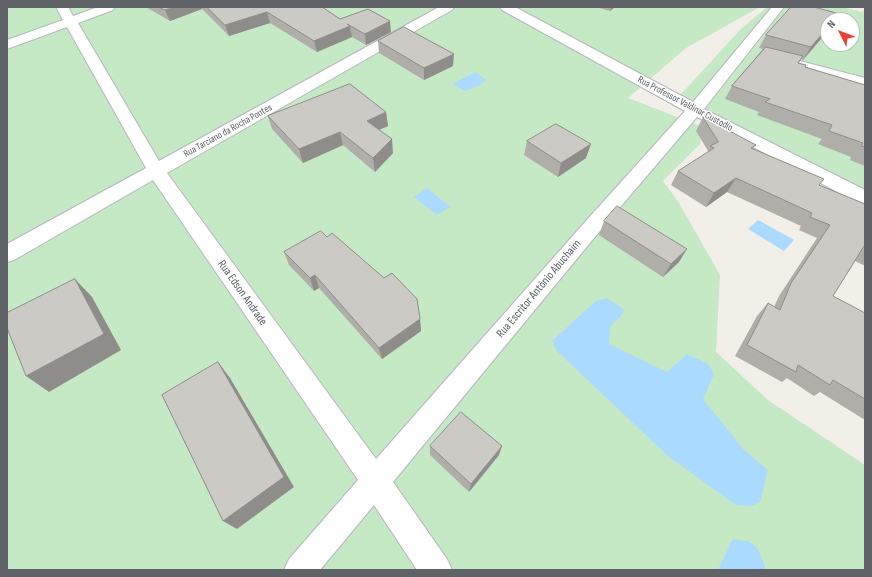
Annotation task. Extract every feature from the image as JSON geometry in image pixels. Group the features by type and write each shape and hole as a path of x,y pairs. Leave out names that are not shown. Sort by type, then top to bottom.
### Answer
{"street":[{"path":"7,45 67,14 109,7"},
{"name":"Rua Tarciano da Rocha Pontes","path":"7,254 448,7"},
{"name":"Rua Professor Valdinar Custodio","path":"506,7 695,110 865,198"},
{"name":"Rua Escritor Antônio Abuchaim","path":"300,570 587,233 695,110 755,54 778,7"},
{"name":"Rua Edson Andrade","path":"67,14 156,171 436,570"},
{"path":"755,54 865,83"}],"green space":[{"path":"7,7 760,7 686,48 628,98 703,127 700,144 663,181 679,203 720,275 716,352 768,400 865,465 865,570 7,570"},
{"path":"767,7 842,7 862,12 865,9 865,204 671,105 741,29"}],"water":[{"path":"475,72 486,80 480,85 465,91 453,84"},
{"path":"427,188 450,207 437,215 414,197"},
{"path":"758,220 794,240 784,251 748,229"},
{"path":"607,298 624,310 621,316 610,327 609,344 667,372 687,354 709,365 714,374 703,399 744,450 768,470 760,502 751,506 736,505 668,456 557,351 552,341 596,301"},
{"path":"733,539 750,542 758,549 766,570 718,570"}],"building":[{"path":"159,7 175,7 165,10"},
{"path":"207,7 322,7 340,19 368,9 390,21 365,34 347,24 350,26 314,41 267,12 225,25"},
{"path":"791,7 814,7 833,12 820,12 820,36 811,47 766,35"},
{"path":"404,27 454,54 424,68 378,41"},
{"path":"766,47 803,56 798,63 806,65 805,67 865,85 865,147 861,146 863,143 829,131 832,125 765,102 770,99 732,86"},
{"path":"350,84 386,112 367,121 392,139 373,158 340,132 299,149 268,116"},
{"path":"703,117 756,145 751,148 824,179 819,185 865,204 865,246 833,296 865,313 865,399 833,380 830,385 798,365 796,372 747,345 768,303 780,310 791,283 830,225 810,217 812,213 736,178 714,193 678,171 714,148 710,146 718,142"},
{"path":"556,124 591,144 561,163 527,141"},
{"path":"617,206 687,249 671,264 604,221"},
{"path":"321,231 327,237 332,233 384,278 392,273 417,299 420,319 379,348 315,275 310,278 284,252"},
{"path":"75,279 104,334 26,376 7,328 7,313"},
{"path":"218,362 284,477 223,521 162,395"},
{"path":"461,412 502,446 471,484 430,446"}]}
